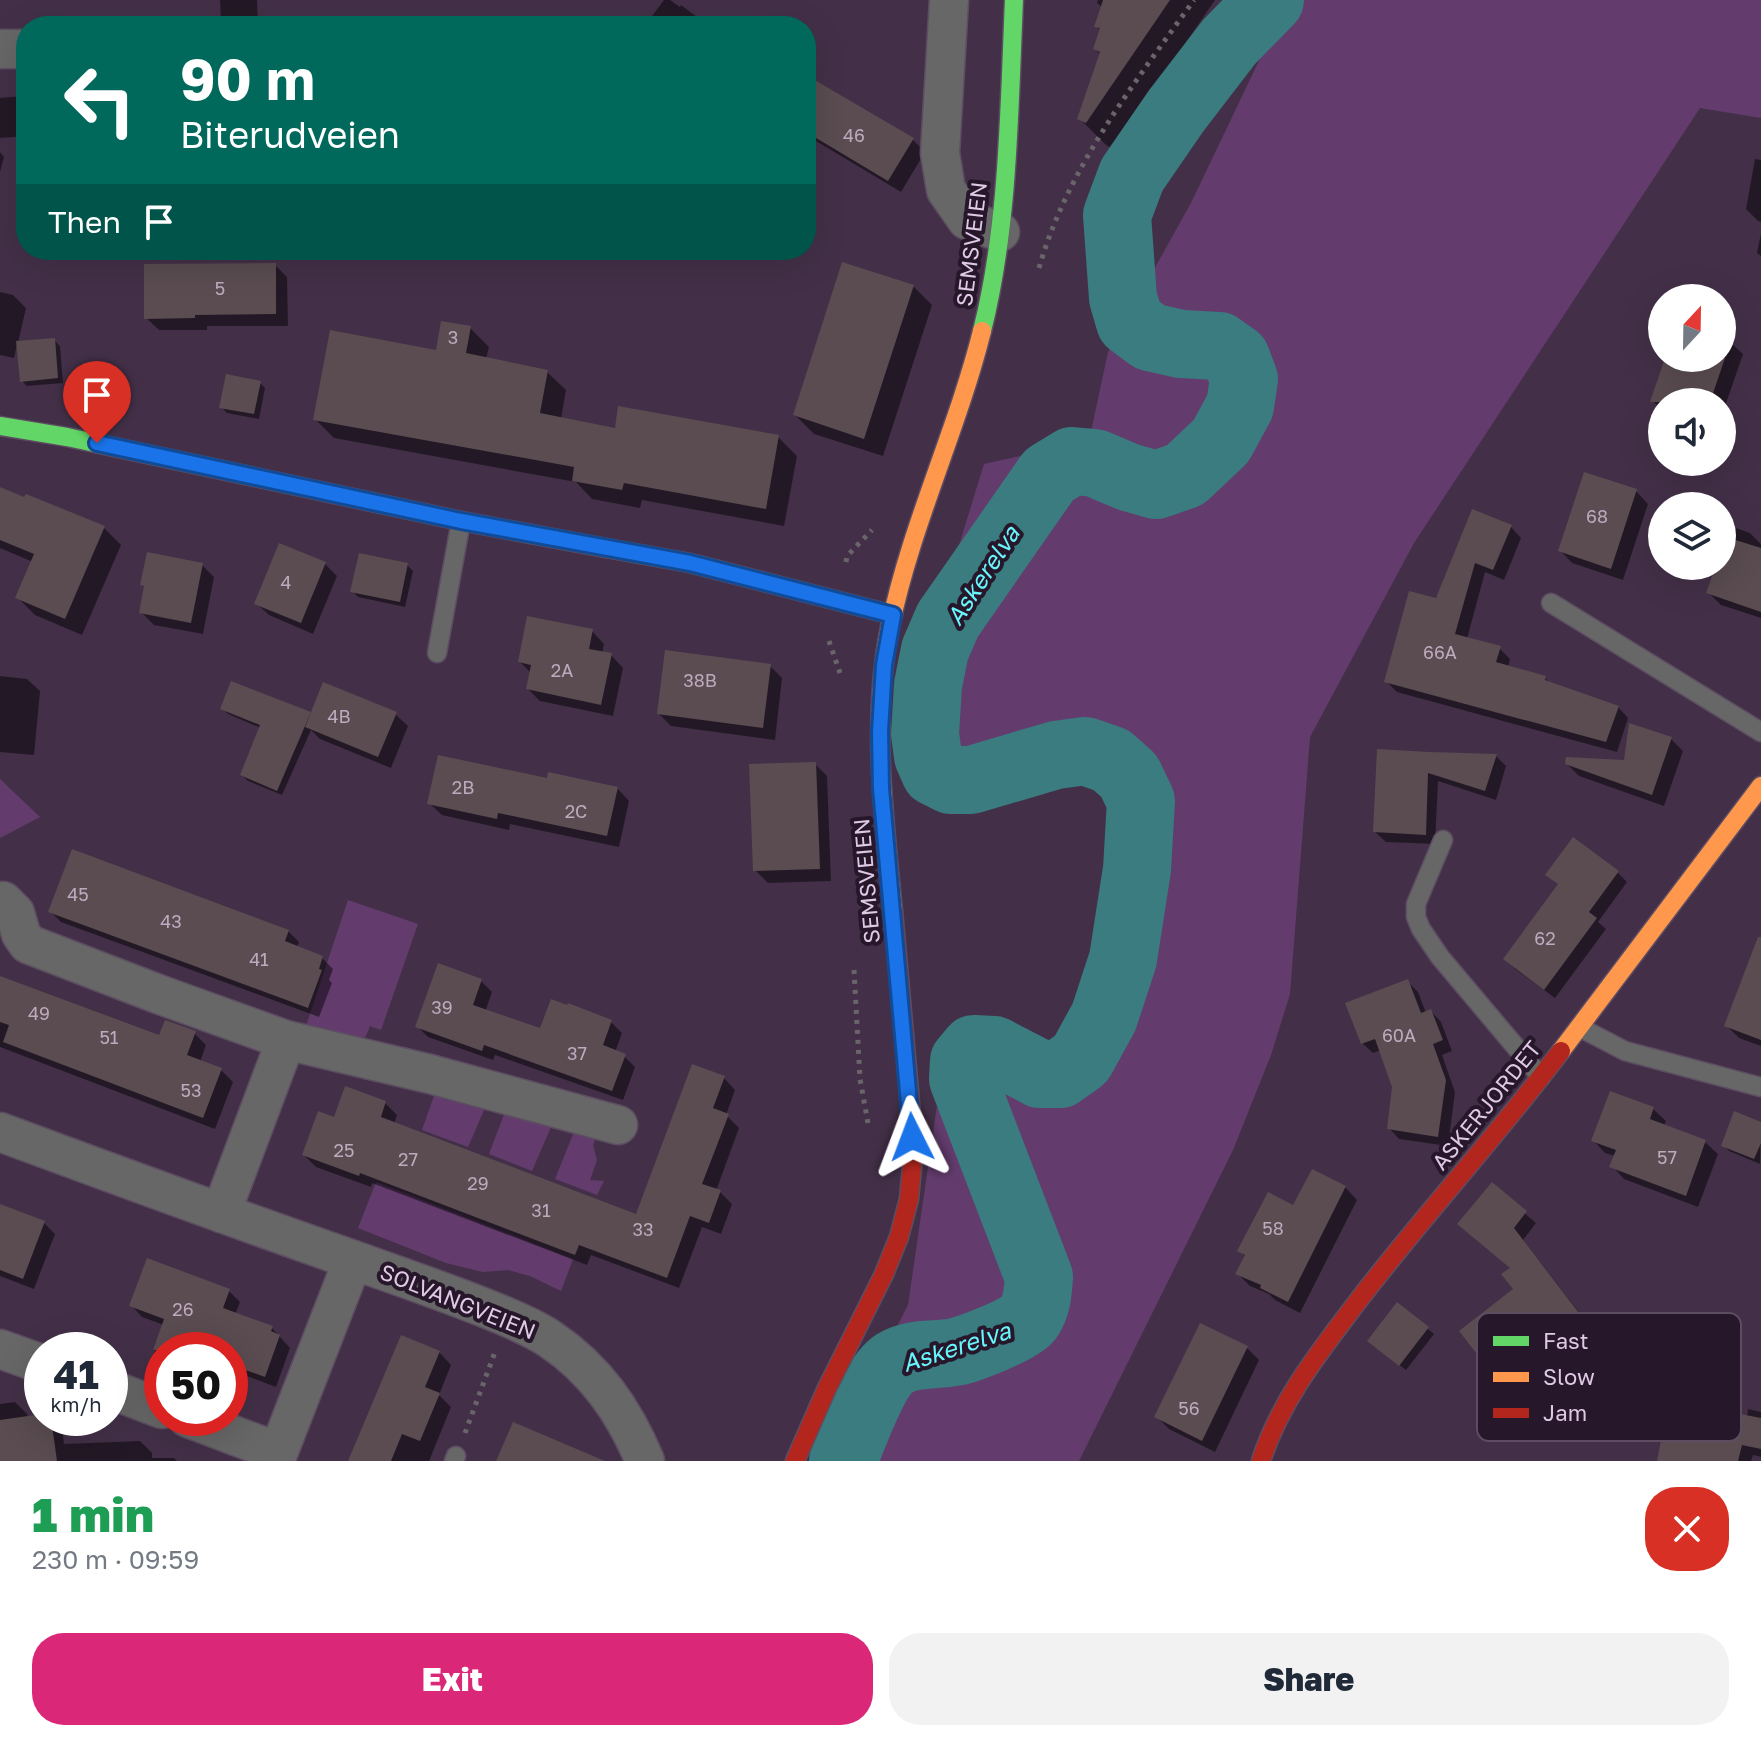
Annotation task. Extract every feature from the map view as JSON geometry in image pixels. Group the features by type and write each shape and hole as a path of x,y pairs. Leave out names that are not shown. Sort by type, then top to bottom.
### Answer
{"street":[{"path":"949,0 940,153 946,190 967,220 1000,232"},
{"name":"SEMSVEIEN","path":"795,1461 818,1404 899,1239 909,1200 913,1161 911,1114 881,788 884,665 904,573 973,367 987,309 1000,232 1014,0"},
{"path":"0,426 67,437 461,521 690,563 893,615"},
{"name":"ASKERJORDET","path":"1261,1461 1269,1436 1308,1366 1397,1250 1541,1077 1761,786"},
{"path":"3,901 15,913 21,934 28,944 167,998 286,1040 430,1074 618,1125"},
{"path":"221,1213 286,1040"},
{"name":"SOLVANGVEIEN","path":"0,1132 453,1295 549,1338 581,1364 612,1397 632,1430 645,1461"},
{"name":"SOLVANGVEIEN","path":"230,1436 277,1456 353,1260"},
{"path":"0,1349 24,1358"}],"lane":[{"path":"437,653 461,521"},
{"path":"1551,603 1761,732"},
{"path":"1443,840 1416,904 1416,917 1440,957 1541,1077"},
{"path":"1579,1027 1625,1051 1761,1087"}],"path":[{"path":"1038,271 1057,216 1091,150 1108,121 1194,0"},
{"path":"455,1458 509,1318"}],"shaded area":[{"path":"1288,0 1761,0 1761,118 1700,108 1414,543 1310,737 1290,994 1271,1055 1233,1150 1079,1461 829,1461 908,1305 943,1064 974,1049 994,1050 1040,1074 1060,1074 1081,1059 1104,1017 1123,959 1137,869 1141,801 1129,776 1111,760 1085,751 1056,755 971,780 951,780 935,772 936,620 984,464 1089,441 1108,352 1191,203"},
{"path":"0,779 40,817 0,838"},
{"path":"348,900 418,924 381,1030 370,1026 366,1036 360,1040 306,1026"},
{"path":"435,1093 488,1101 468,1147 422,1130"},
{"path":"505,1112 554,1120 532,1171 489,1154"},
{"path":"578,1122 589,1129 595,1140 593,1145 597,1160 590,1180 604,1181 597,1195 555,1179"},
{"path":"376,1182 573,1259 561,1291 530,1276 508,1270 483,1272 446,1263 358,1228"}],"building":[{"path":"1103,0 1170,0 1086,123 1077,119 1100,52 1093,49 1100,28 1094,27"},
{"path":"816,81 914,138 888,181 816,138"},
{"path":"842,262 914,285 864,439 793,415"},
{"path":"276,263 276,314 144,319 144,264"},
{"path":"441,321 471,326 466,353 548,370 540,413 615,428 618,406 779,435 766,509 624,483 622,490 572,481 574,467 313,420 330,330 436,350"},
{"path":"55,338 58,378 20,382 16,341"},
{"path":"1660,372 1720,372 1715,388 1655,388"},
{"path":"226,374 261,381 254,414 219,408"},
{"path":"1584,472 1637,489 1611,569 1558,551"},
{"path":"0,487 24,497 26,494 105,526 65,619 15,598 34,554 0,540"},
{"path":"1472,509 1512,525 1493,570 1475,563 1455,634 1501,646 1496,662 1546,676 1545,680 1619,706 1606,742 1384,682 1409,591 1436,598"},
{"path":"1736,540 1761,548 1761,612 1706,593 1711,580 1736,580"},
{"path":"279,543 326,562 301,623 254,604"},
{"path":"147,552 203,563 191,623 139,613 144,586 140,585"},
{"path":"359,553 408,563 400,602 350,592"},
{"path":"527,616 593,629 589,649 612,653 601,705 526,689 531,665 518,662"},
{"path":"665,650 771,664 763,728 657,714"},
{"path":"231,681 311,712 277,791 240,775 260,725 220,709"},
{"path":"323,682 397,712 378,757 305,727"},
{"path":"1629,723 1672,737 1652,795 1565,764 1566,757 1624,760"},
{"path":"1377,749 1497,754 1485,791 1428,773 1426,835 1373,832"},
{"path":"438,755 547,778 548,772 618,787 607,836 498,813 497,819 427,804"},
{"path":"816,762 820,869 753,871 749,764"},
{"path":"1573,837 1619,871 1589,912 1597,918 1544,990 1503,959 1558,884 1545,875"},
{"path":"72,849 289,930 285,941 323,956 319,969 322,970 308,1008 48,912"},
{"path":"1758,937 1761,937 1761,1040 1724,1026"},
{"path":"438,963 482,979 473,1005 540,1028 551,999 612,1020 603,1045 626,1054 612,1091 484,1045 482,1051 415,1027"},
{"path":"0,976 159,1035 165,1020 196,1031 187,1055 222,1068 203,1118 3,1042 9,1025 0,1022"},
{"path":"1408,979 1421,1013 1431,1009 1443,1040 1433,1044 1446,1080 1438,1137 1387,1129 1392,1087 1375,1039 1361,1044 1345,1003"},
{"path":"692,1064 725,1076 713,1108 729,1114 702,1184 721,1190 709,1223 690,1216 667,1278 579,1245 575,1255 360,1173 359,1176 302,1155 318,1111 334,1117 345,1086 386,1101 381,1117 636,1214"},
{"path":"1610,1091 1654,1107 1650,1119 1706,1140 1686,1196 1609,1167 1616,1150 1591,1141"},
{"path":"1734,1111 1761,1122 1761,1143 1754,1159 1721,1146"},
{"path":"1312,1169 1346,1186 1288,1302 1260,1288 1261,1285 1235,1274 1245,1255 1237,1251 1268,1192 1293,1205"},
{"path":"1492,1182 1527,1211 1514,1228 1579,1313 1482,1313 1513,1289 1501,1274 1510,1268 1457,1224"},
{"path":"0,1204 45,1221 23,1279 0,1270"},
{"path":"147,1258 230,1289 223,1308 273,1326 271,1331 280,1335 265,1377 248,1371 248,1332 159,1332 164,1319 129,1306"},
{"path":"1397,1302 1429,1327 1399,1366 1367,1341"},
{"path":"1477,1317 1477,1354 1459,1331"},
{"path":"1200,1323 1248,1346 1202,1441 1154,1417"},
{"path":"401,1335 440,1351 425,1387 440,1393 420,1441 402,1434 391,1461 348,1461"},
{"path":"1741,1414 1761,1418 1761,1449 1742,1445 1738,1461 1657,1461 1661,1441 1741,1441"},
{"path":"24,1417 24,1436 54,1436 57,1461 0,1461 0,1420"},
{"path":"513,1422 605,1461 496,1461"}],"waterway":[{"name":"Askerelva","path":"843,1461 872,1394 895,1363 917,1356 955,1352 994,1338 1028,1319 1035,1304 1039,1277 963,1079 964,1061 974,1049 994,1050 1040,1074 1060,1074 1081,1059 1104,1017 1123,959 1137,869 1141,801 1129,776 1111,760 1085,751 1056,755 971,780 951,780 935,772 928,756 925,734 928,685 935,650 948,620 1049,475 1072,461 1095,463 1156,485 1185,475 1221,441 1240,406 1244,379 1236,358 1219,346 1181,344 1150,337 1130,322 1123,298 1117,215 1132,175 1176,111 1229,42 1270,0"}],"traffic: fast":[{"path":"982,331 1003,208 1014,0"},
{"path":"0,426 67,437 461,521 606,548"}],"traffic: slow":[{"path":"893,911 881,769 884,662 899,589 982,331"},
{"path":"606,548 690,563 893,615"},
{"path":"1561,1051 1761,786"}],"traffic: jam":[{"path":"795,1461 827,1388 884,1274 899,1237 909,1199 912,1125 893,911"},
{"path":"1261,1461 1290,1397 1329,1339 1561,1051"}],"route":[{"path":"97,443 461,521 690,563 893,615 884,665 881,788 912,1137"}]}
